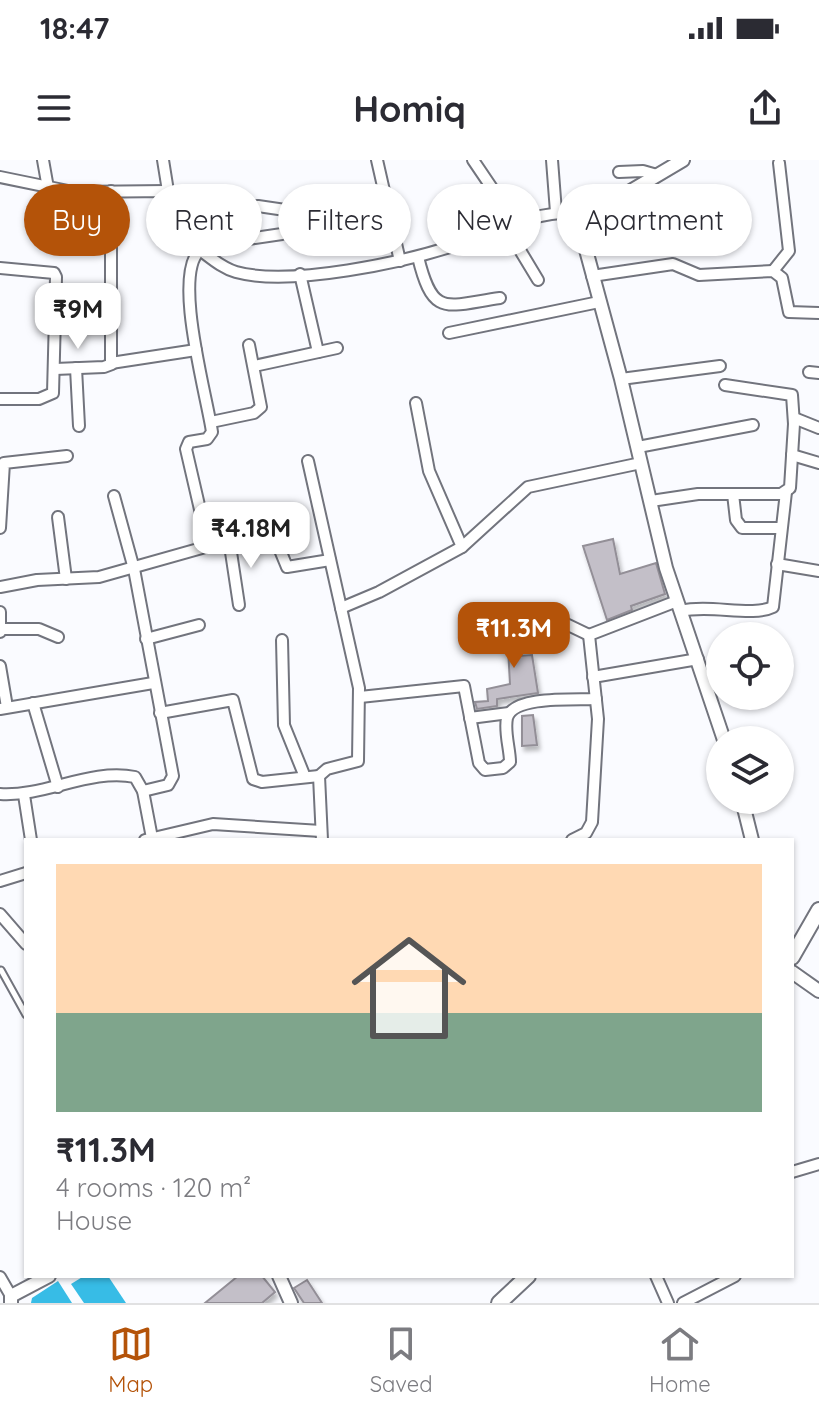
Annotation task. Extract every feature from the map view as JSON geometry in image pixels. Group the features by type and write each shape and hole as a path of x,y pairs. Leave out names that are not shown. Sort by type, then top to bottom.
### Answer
{"main road":[{"path":"794,954 819,910"},
{"path":"499,1303 526,1278"}],"street":[{"path":"43,160 47,184"},
{"path":"163,160 167,184"},
{"path":"377,160 400,261"},
{"path":"473,160 487,184"},
{"path":"541,216 556,212 552,160"},
{"path":"642,184 683,160"},
{"path":"773,271 789,251 779,163"},
{"path":"619,172 643,171 657,175"},
{"path":"0,177 31,184"},
{"path":"212,256 238,273 300,274 400,261 427,254"},
{"path":"111,256 112,364"},
{"path":"193,256 189,273 196,350 211,422 210,437 189,442 186,449 208,544"},
{"path":"526,256 538,280"},
{"path":"587,256 679,606 720,726"},
{"path":"418,257 426,289 438,302 452,305 500,298"},
{"path":"592,276 673,264 699,275 773,271 782,278 789,312 819,313"},
{"path":"0,268 55,275 55,388 48,396 0,399"},
{"path":"300,274 318,352"},
{"path":"449,333 599,302"},
{"path":"211,422 254,413 261,407 249,345"},
{"path":"254,366 337,348"},
{"path":"55,369 112,364 196,350"},
{"path":"621,379 720,366"},
{"path":"76,368 79,426"},
{"path":"519,626 564,623 589,635 679,606 769,609 775,604 779,528 786,492 791,484 794,398 789,393 725,385"},
{"path":"416,403 429,471 462,547"},
{"path":"794,418 819,428"},
{"path":"638,447 753,425"},
{"path":"792,455 819,463"},
{"path":"0,528 4,463 67,456"},
{"path":"160,713 233,700 253,779 262,782 319,776 327,769 352,765 360,758 360,697 308,461"},
{"path":"341,608 389,587 462,547 528,487 641,463"},
{"path":"651,501 786,492"},
{"path":"733,494 736,520 742,528 779,528"},
{"path":"114,496 134,569 173,780 168,785 143,791"},
{"path":"58,517 66,579"},
{"path":"0,587 134,569 208,544 269,530 287,567 330,560"},
{"path":"229,539 239,605"},
{"path":"777,564 819,571"},
{"path":"0,612 0,630 39,629 58,637"},
{"path":"146,639 199,625"},
{"path":"576,838 586,833 592,822 596,699 589,635"},
{"path":"282,640 284,725 305,777"},
{"path":"593,677 698,659"},
{"path":"0,666 3,708 153,683"},
{"path":"360,697 464,686 480,767 494,769 510,762 509,713"},
{"path":"470,718 509,713 533,702 596,699"},
{"path":"33,703 58,787"},
{"path":"0,794 24,795 127,775 135,777 143,791 149,838"},
{"path":"153,838 213,824 322,836 319,776"},
{"path":"24,795 31,838"},
{"path":"746,814 752,838"},
{"path":"0,881 24,874"},
{"path":"0,914 24,942"},
{"path":"794,973 819,991"},
{"path":"794,1171 819,1164"},
{"path":"0,1277 11,1299 46,1278"},
{"path":"280,1278 291,1303"},
{"path":"657,1278 668,1303"},
{"path":"683,1303 731,1278"}],"lane":[{"path":"1,970 24,1011"}],"water":[{"path":"81,1278 109,1278 126,1303 84,1303 71,1284"},
{"path":"58,1281 72,1303 31,1303 32,1298"}],"building":[{"path":"613,539 620,574 656,563 665,594 631,606 632,610 607,620 583,546"},
{"path":"506,612 528,612 528,617 515,619 511,627 516,633 518,656 532,655 538,693 497,699 497,706 477,709 475,702 488,701 487,689 510,684"},
{"path":"533,715 537,745 522,746 522,716"},
{"path":"236,1278 264,1278 275,1292 262,1303 205,1303"},
{"path":"307,1280 322,1303 304,1303 294,1288"}]}
